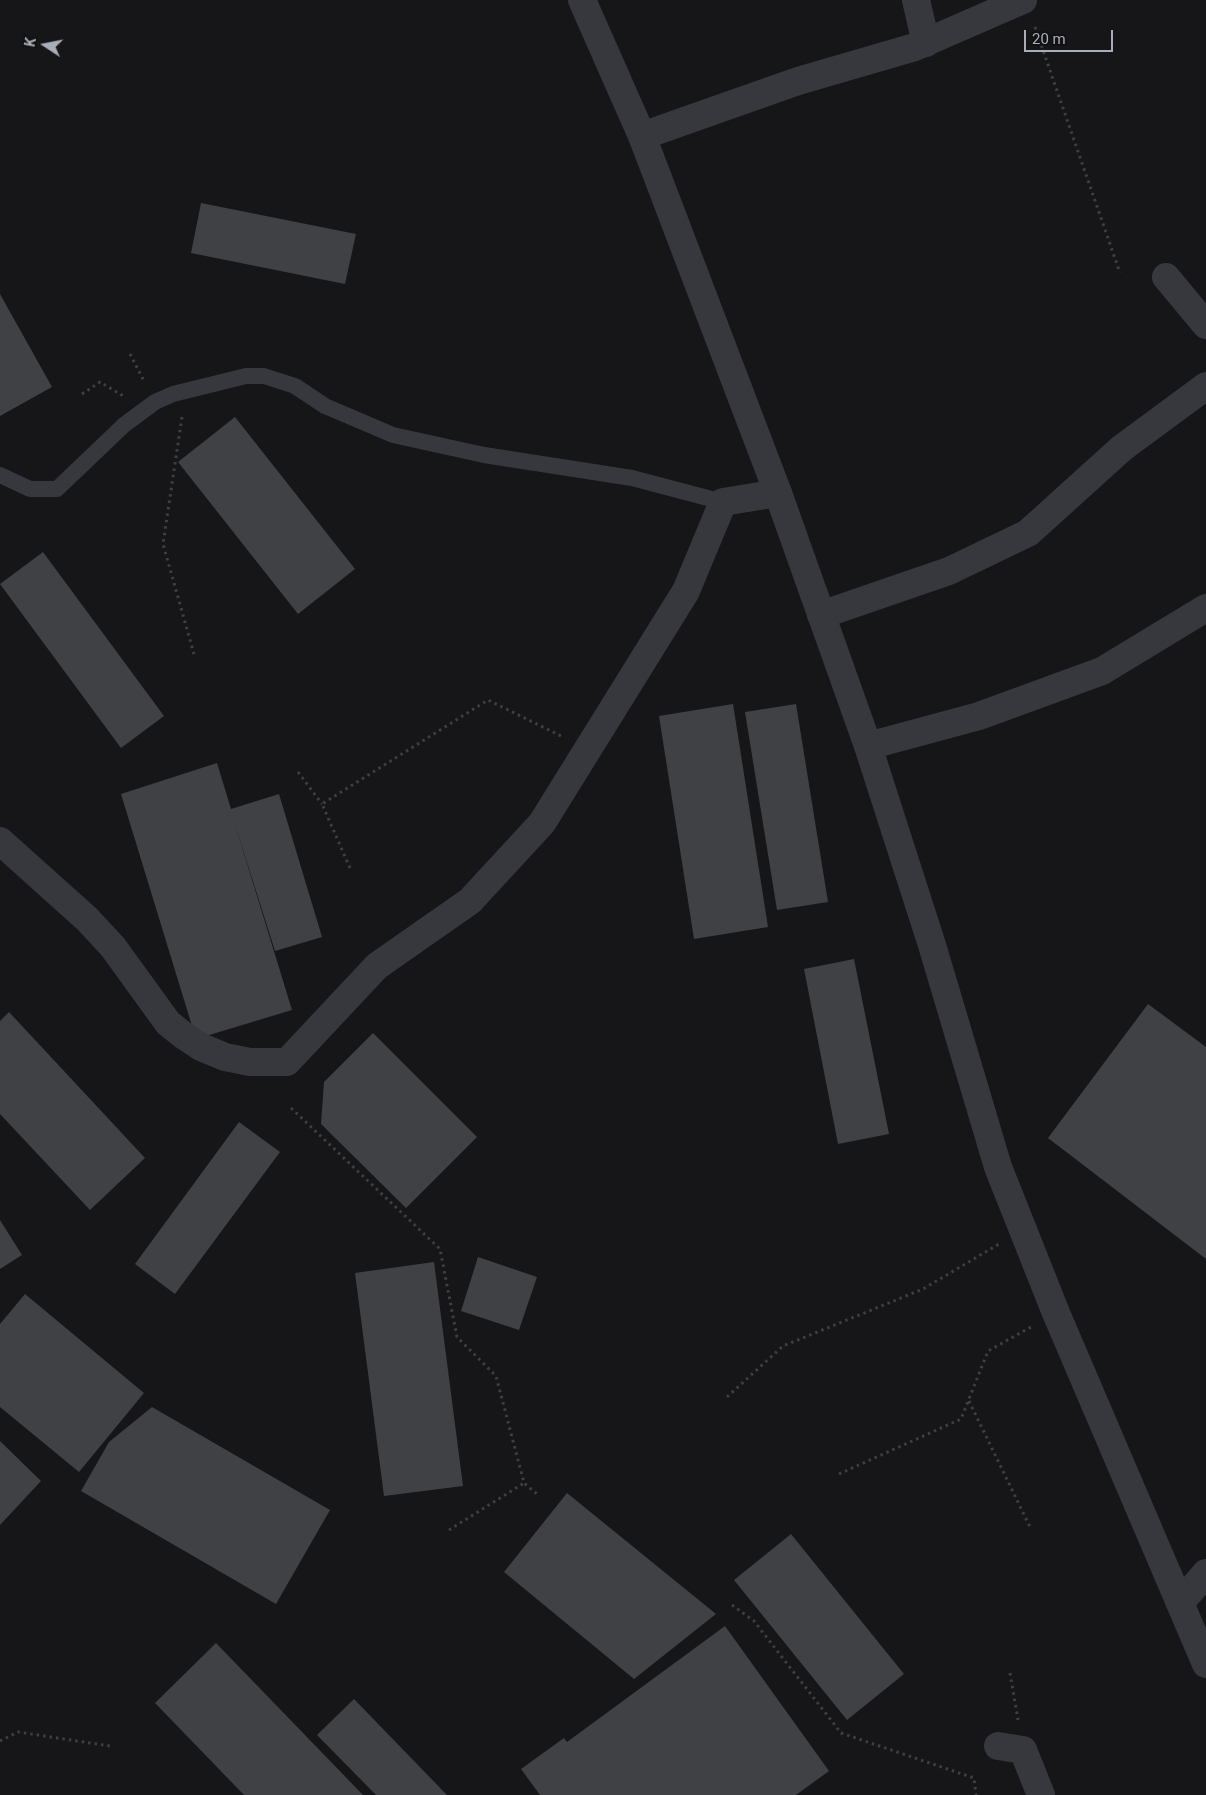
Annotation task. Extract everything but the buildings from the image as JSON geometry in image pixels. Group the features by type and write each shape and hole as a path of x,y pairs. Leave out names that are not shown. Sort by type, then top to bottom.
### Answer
{"street":[{"path":"582,0 642,136 778,493 868,746 932,945 998,1167 1056,1313 1206,1664"},
{"path":"916,0 926,42"},
{"path":"642,136 798,80 1028,9"},
{"path":"1166,277 1206,325"},
{"path":"821,615 949,571 1028,533 1122,448 1206,386"},
{"path":"0,841 87,919 113,947 168,1022 182,1035 201,1047 225,1057 250,1062 287,1062 377,966 470,901 542,822 686,591 723,502 778,493"},
{"path":"868,746 979,716 1102,671 1206,608"},
{"path":"1180,1603 1206,1573"},
{"path":"1010,1748 1041,1795"}],"lane":[{"path":"0,476 30,489 57,489 124,425 150,405 186,391 246,376 264,376 295,386 325,406 394,435 484,455 632,478 723,502"}],"path":[{"path":"1028,9 1120,273"},
{"path":"130,354 150,405"},
{"path":"82,394 100,382 150,405"},
{"path":"186,391 163,544 194,654"},
{"path":"322,804 488,700 588,749"},
{"path":"298,772 322,804 350,868"},
{"path":"290,1108 440,1249 457,1337 496,1376 524,1483 538,1495"},
{"path":"727,1397 783,1346 922,1289 1023,1230"},
{"path":"839,1474 961,1419 988,1351 1056,1313"},
{"path":"969,1401 1030,1529"},
{"path":"449,1530 524,1483"},
{"path":"732,1606 754,1621 841,1733 974,1778 976,1795"},
{"path":"1010,1673 1010,1748"},
{"path":"0,1742 18,1732 110,1746"}]}
